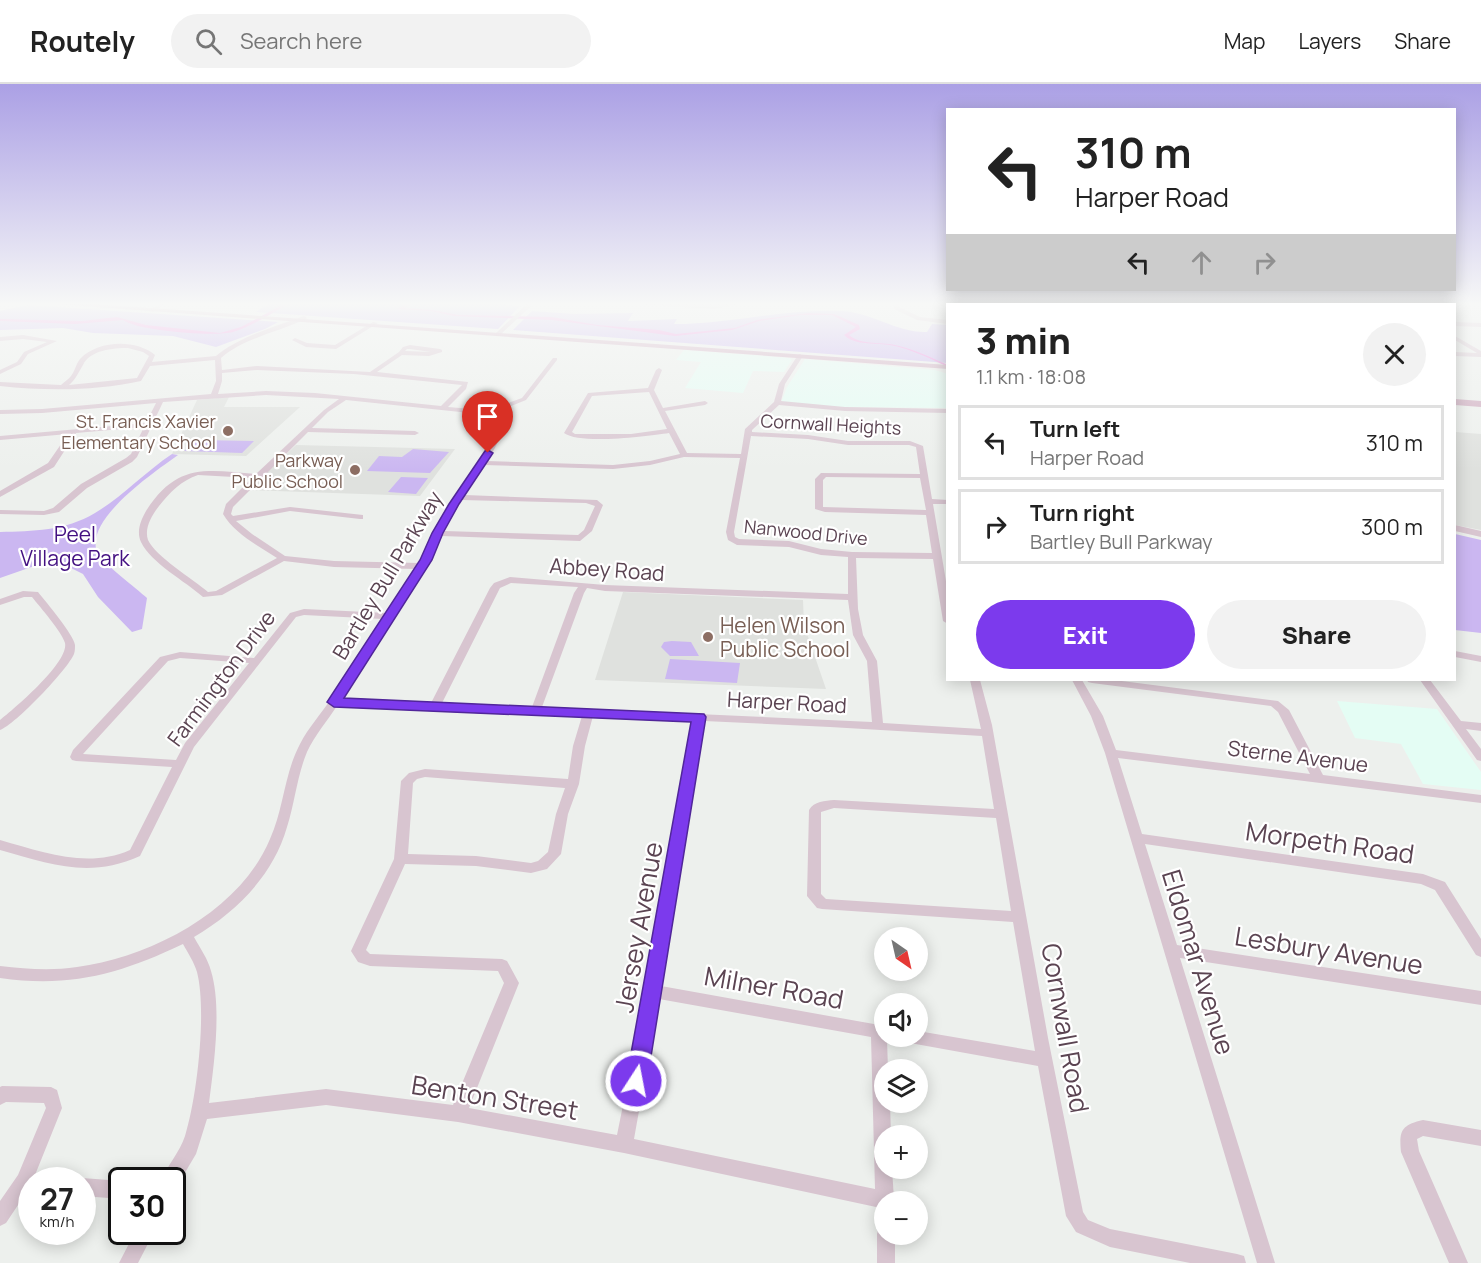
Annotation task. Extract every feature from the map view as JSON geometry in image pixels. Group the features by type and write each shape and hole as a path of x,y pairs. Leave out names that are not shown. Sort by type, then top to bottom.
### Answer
{"main road":[{"path":"843,359 946,367"},
{"path":"1456,402 1481,404"}],"street":[{"path":"0,372 19,363 22,359"},
{"path":"63,387 76,374 78,366 85,359"},
{"path":"0,384 63,387 139,380 150,359"},
{"path":"147,364 206,359"},
{"path":"214,396 219,381 218,359"},
{"path":"372,373 392,359"},
{"path":"0,412 42,411 214,396 290,394 444,407 472,411 482,416 524,399 555,359"},
{"name":"Nanwood Drive","path":"798,359 782,384 777,403 751,426 748,434 730,532 733,541 789,544 821,552 852,555 937,555"},
{"path":"218,372 257,368 372,373 466,383 464,388 444,407"},
{"path":"659,370 651,390 684,455"},
{"path":"651,390 590,394 568,433 574,436 631,436 671,431"},
{"path":"345,398 326,411 226,510 231,519 249,536 283,558 334,564 422,566"},
{"path":"0,512 44,513 56,510 84,486 129,460 134,455 161,400"},
{"path":"661,410 705,403"},
{"path":"777,403 845,409 946,411"},
{"name":"Bartley Bull Parkway","path":"0,972 30,976 99,970 133,958 185,934 231,903 252,883 277,839 302,751 422,566 438,533 482,463 496,435 494,425 482,416"},
{"path":"0,447 4,438 148,425"},
{"path":"306,430 415,433"},
{"path":"0,495 51,465 73,432"},
{"name":"Cornwall Heights","path":"748,434 808,437 848,443 914,444 919,446 925,476"},
{"path":"482,463 613,467 642,464 684,455 743,456"},
{"path":"258,476 198,473 190,475 176,485 149,512 142,522 141,532 151,549 206,595 219,593 283,558"},
{"path":"931,513 825,510 819,506 819,479 824,475 925,476 930,501 946,609"},
{"path":"438,533 580,538 588,531 599,505 586,501 459,497"},
{"path":"930,501 946,502"},
{"path":"231,519 290,509 360,517"},
{"path":"1456,528 1481,534"},
{"path":"852,555 852,597 858,635 872,661 879,726"},
{"name":"Abbey Road","path":"435,706 497,585 510,580 610,588 852,597"},
{"path":"536,710 579,593 585,585"},
{"path":"0,602 23,594 35,594 69,640 70,647 69,656 45,684 0,726"},
{"name":"Farmington Drive","path":"0,845 62,862 114,862 125,859 135,853 189,746 293,615 298,613 388,616"},
{"path":"1456,654 1481,658"},
{"path":"180,764 76,758 77,753 164,659 180,655 257,661"},
{"name":"Cornwall Road","path":"975,681 987,733 1044,1060 1076,1216 1082,1226 1110,1238 1238,1263"},
{"name":"Eldomar Avenue","path":"1078,681 1097,716 1111,753 1266,1263"},
{"path":"1100,681 1274,703 1283,710 1318,778"},
{"path":"1426,681 1481,757"},
{"name":"Harper Road","path":"334,702 699,717 987,733"},
{"path":"401,859 476,861 531,868 542,866 554,854 562,814 573,784 588,713"},
{"name":"Jersey Avenue","path":"624,1145 653,991 699,717"},
{"path":"1456,724 1481,727"},
{"name":"Sterne Avenue","path":"1111,753 1481,798"},
{"path":"458,1114 512,983 510,975 502,965 363,958 358,951 401,859 407,781 413,776 426,773 573,784"},
{"path":"1001,814 834,804 819,807 815,810 814,896 822,904 831,905 1020,916"},
{"name":"Morpeth Road","path":"1136,838 1423,879 1440,886 1481,951"},
{"path":"179,1167 185,1157 201,1112 207,1030 208,991 204,971 185,934"},
{"name":"Lesbury Avenue","path":"1170,950 1481,998"},
{"name":"Milner Road","path":"653,991 874,1032"},
{"path":"928,1040 1044,1060"},
{"path":"882,1047 885,1191"},
{"path":"0,1097 2,1094 51,1095 54,1108 33,1167"},
{"name":"Benton Street","path":"201,1112 326,1097 458,1114 624,1145 874,1203"},
{"path":"1459,1263 1410,1152 1408,1136 1414,1130 1423,1128 1481,1138"},
{"path":"0,1217 18,1194"},
{"path":"128,1263 138,1245"},
{"path":"886,1245 886,1263"}],"shaded area":[{"path":"805,359 935,370 946,373 946,408 832,407 781,403 787,387"},
{"path":"930,359 935,359 946,366"},
{"path":"676,360 792,360 784,372 753,371 743,393 685,388 701,362"},
{"name":"St. Francis Xavier Elementary School","path":"229,397 224,407 300,407 246,456 172,454 197,400"},
{"path":"1456,432 1481,434 1481,530 1456,525"},
{"name":"Parkway Public School","path":"296,445 455,449 420,496 248,490"},
{"name":"Helen Wilson Public School","path":"623,592 803,600 804,625 826,689 595,680"},
{"path":"1337,701 1437,709 1481,772 1481,790 1423,784 1401,744 1355,738"}],"green space":[{"path":"896,359 946,359 946,363"},
{"path":"198,440 254,441 242,453 184,451"},
{"path":"413,449 449,452 430,473 367,471 379,456 402,457"},
{"name":"Peel Village Park","path":"172,454 178,455 123,498 110,512 100,527 96,541 101,558 147,598 142,629 132,632 98,597 83,574 67,566 40,564 0,578 0,532 49,529 84,519 115,500"},
{"path":"401,477 428,478 416,494 388,492"},
{"path":"1456,534 1481,540 1481,633 1456,630"},
{"path":"664,642 691,642 699,656 670,656 661,647"},
{"path":"670,659 740,663 737,683 665,679"}],"place":[{"name":"St. Francis Xavier Elementary School","path":"228,431"},
{"name":"Parkway Public School","path":"355,470"},
{"name":"Helen Wilson Public School","path":"708,637"}],"route":[{"path":"488,453 454,504 426,560 334,702 699,717 636,1081"}]}
